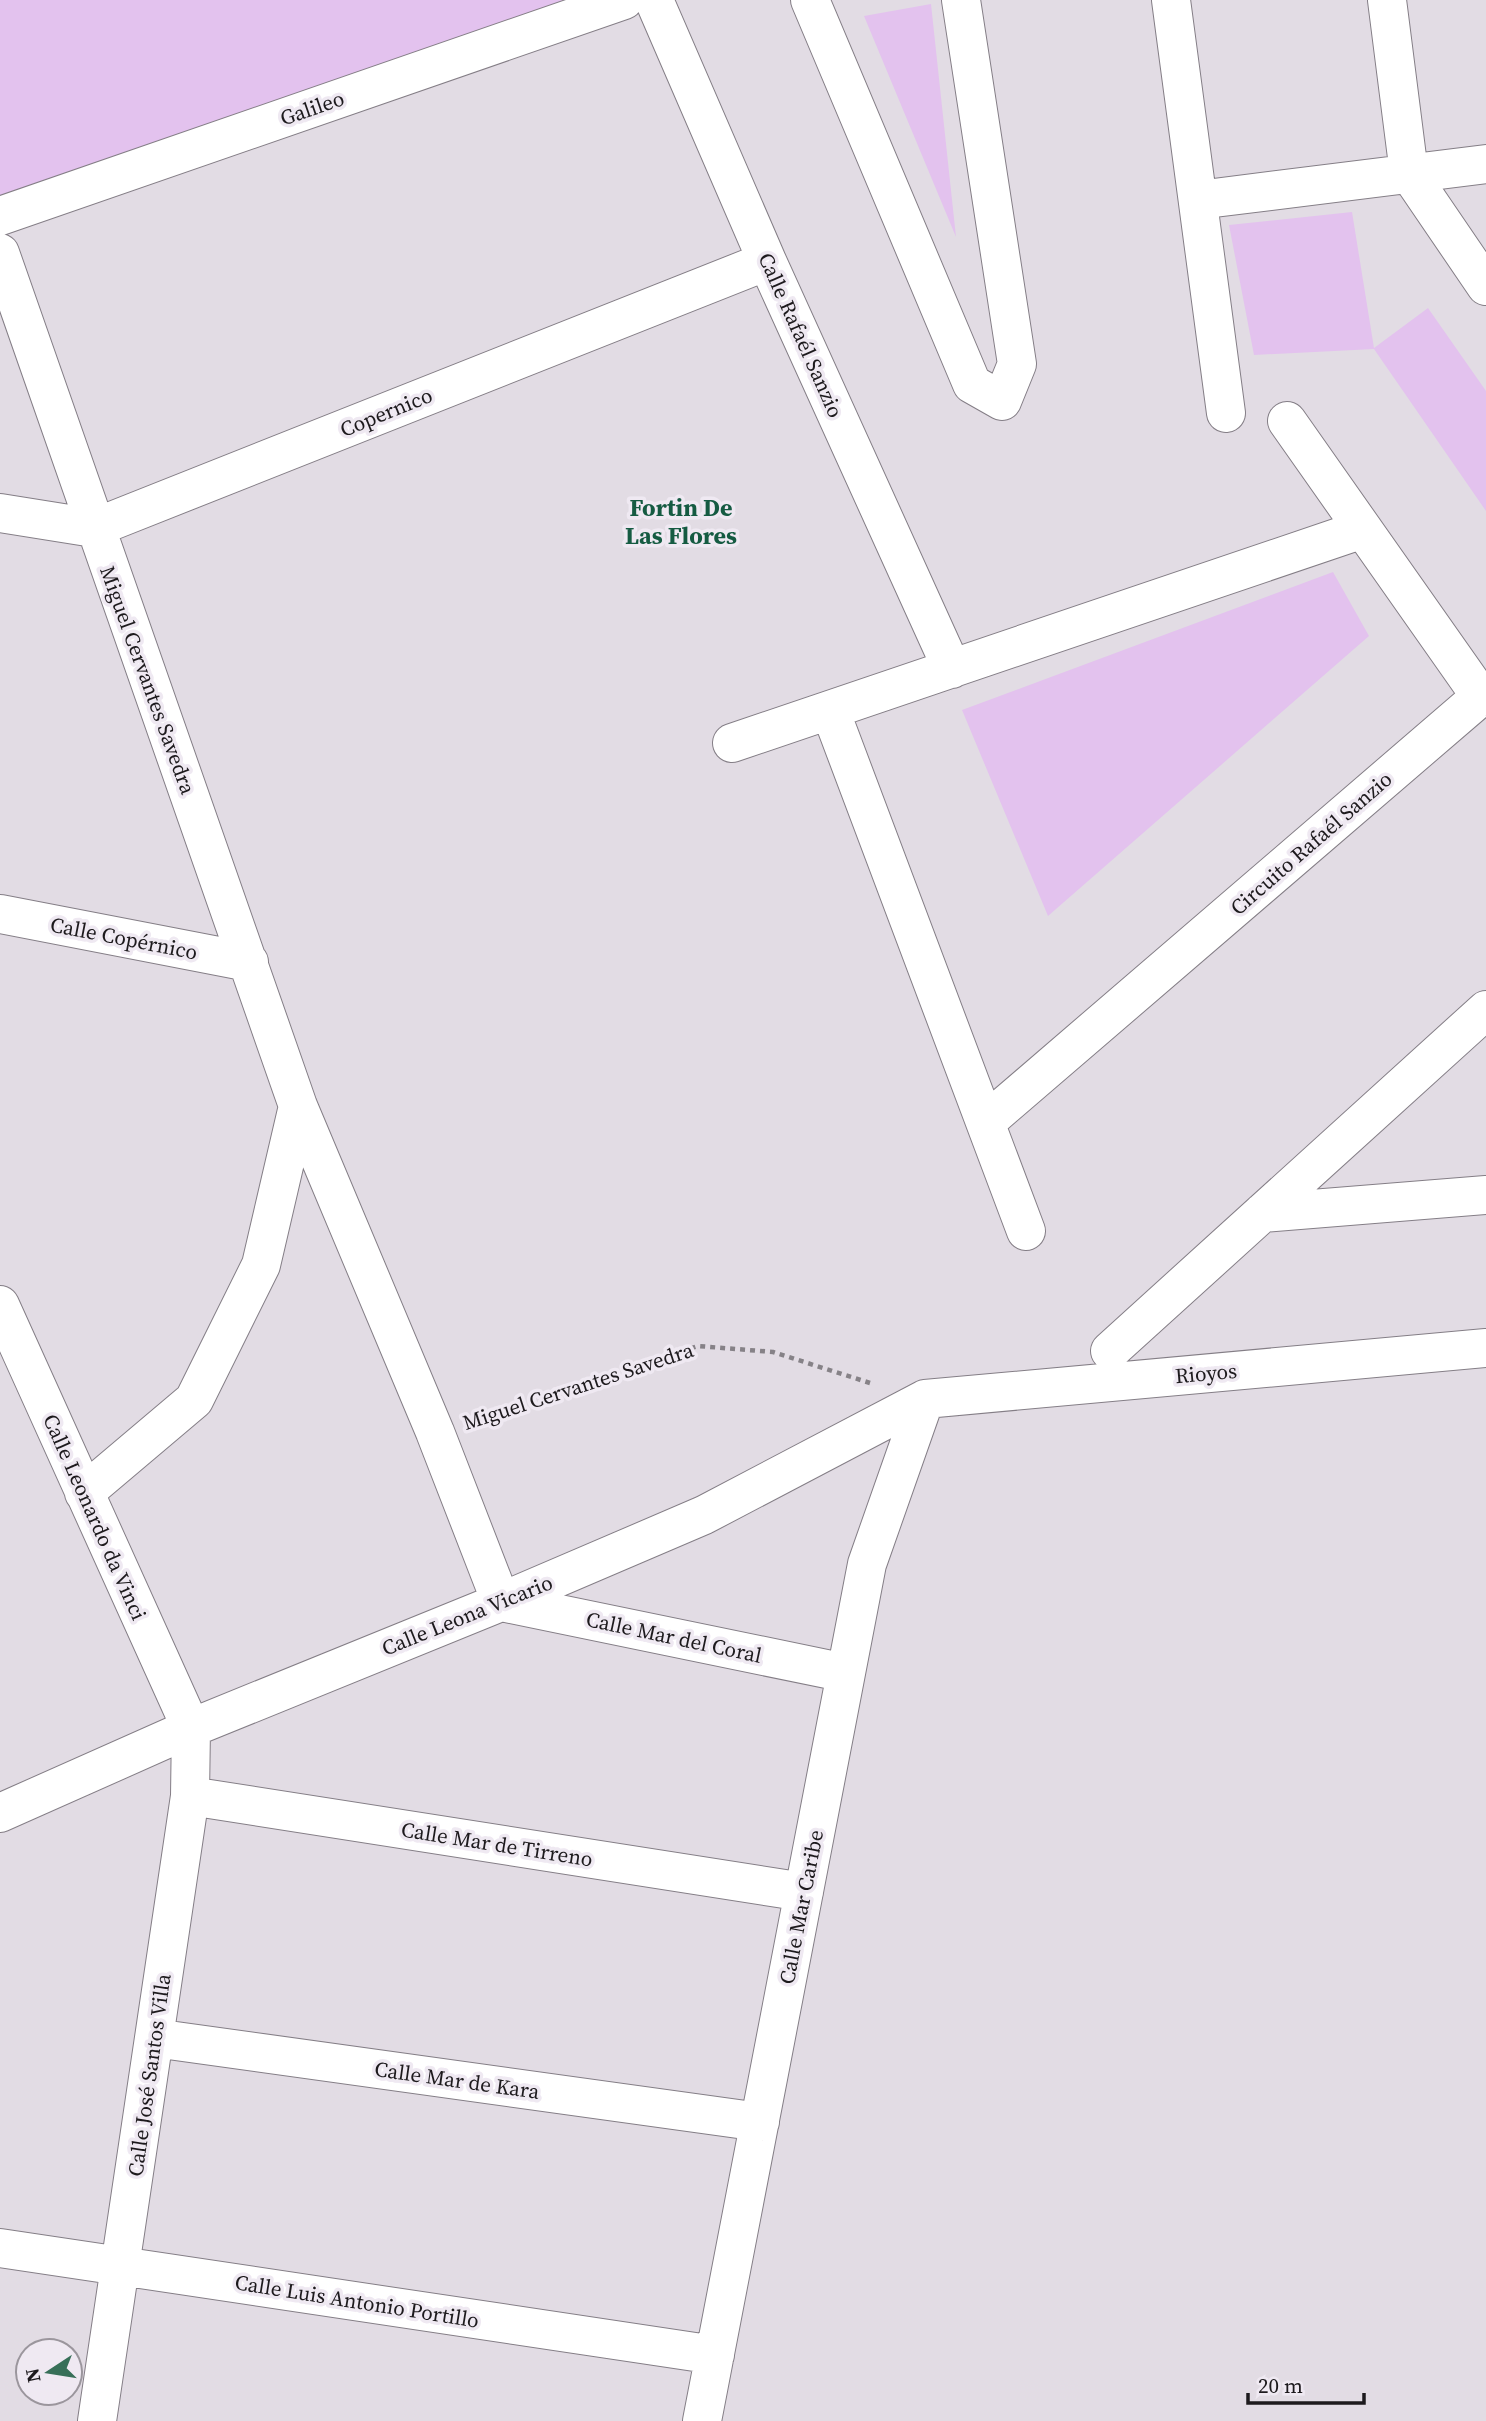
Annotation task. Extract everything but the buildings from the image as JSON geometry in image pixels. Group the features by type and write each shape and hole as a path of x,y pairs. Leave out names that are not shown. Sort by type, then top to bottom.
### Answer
{"street":[{"name":"Galileo","path":"0,216 624,0"},
{"name":"Calle Rafaél Sanzio","path":"654,0 767,261 951,669"},
{"path":"810,0 972,384 1002,401 1017,364 961,0"},
{"path":"1171,0 1226,413"},
{"path":"1387,0 1409,173 1486,286"},
{"path":"1198,200 1486,163"},
{"name":"Miguel Cervantes Savedra","path":"0,253 298,1106 435,1432 502,1602"},
{"name":"Copernico","path":"94,528 767,261"},
{"name":"Circuito Rafaél Sanzio","path":"986,1122 1483,695 1287,421"},
{"path":"0,513 94,528"},
{"path":"732,743 1363,530"},
{"path":"830,710 1026,1231"},
{"name":"Calle Copérnico","path":"0,914 249,962"},
{"path":"1110,1351 1486,1010"},
{"path":"84,1493 194,1400 261,1265 298,1106"},
{"path":"1262,1213 1486,1195"},
{"name":"Calle Leonardo da Vinci","path":"0,1305 191,1728"},
{"name":"Rioyos","path":"925,1399 1486,1348"},
{"name":"Calle Leona Vicario","path":"0,1813 191,1728 502,1602 704,1515 925,1399"},
{"name":"Calle Mar Caribe","path":"702,2421 867,1564 925,1399"},
{"name":"Calle Mar del Coral","path":"502,1602 846,1673"},
{"name":"Calle José Santos Villa","path":"97,2421 191,1796 191,1728"},
{"name":"Calle Mar de Tirreno","path":"191,1796 804,1892"},
{"name":"Calle Mar de Kara","path":"154,2038 760,2122"},
{"name":"Calle Luis Antonio Portillo","path":"0,2248 715,2355"}],"path":[{"name":"Miguel Cervantes Savedra","path":"435,1432 698,1346 773,1352 925,1399"}],"shaded area":[{"path":"0,0 584,0 0,198"},
{"path":"931,4 956,237 864,16"},
{"path":"1352,212 1374,348 1428,308 1486,391 1486,511 1374,349 1254,355 1229,225"},
{"path":"1333,572 1369,636 1048,916 962,710"}],"district":[{"name":"Fortin De Las Flores","path":"681,521"}]}
